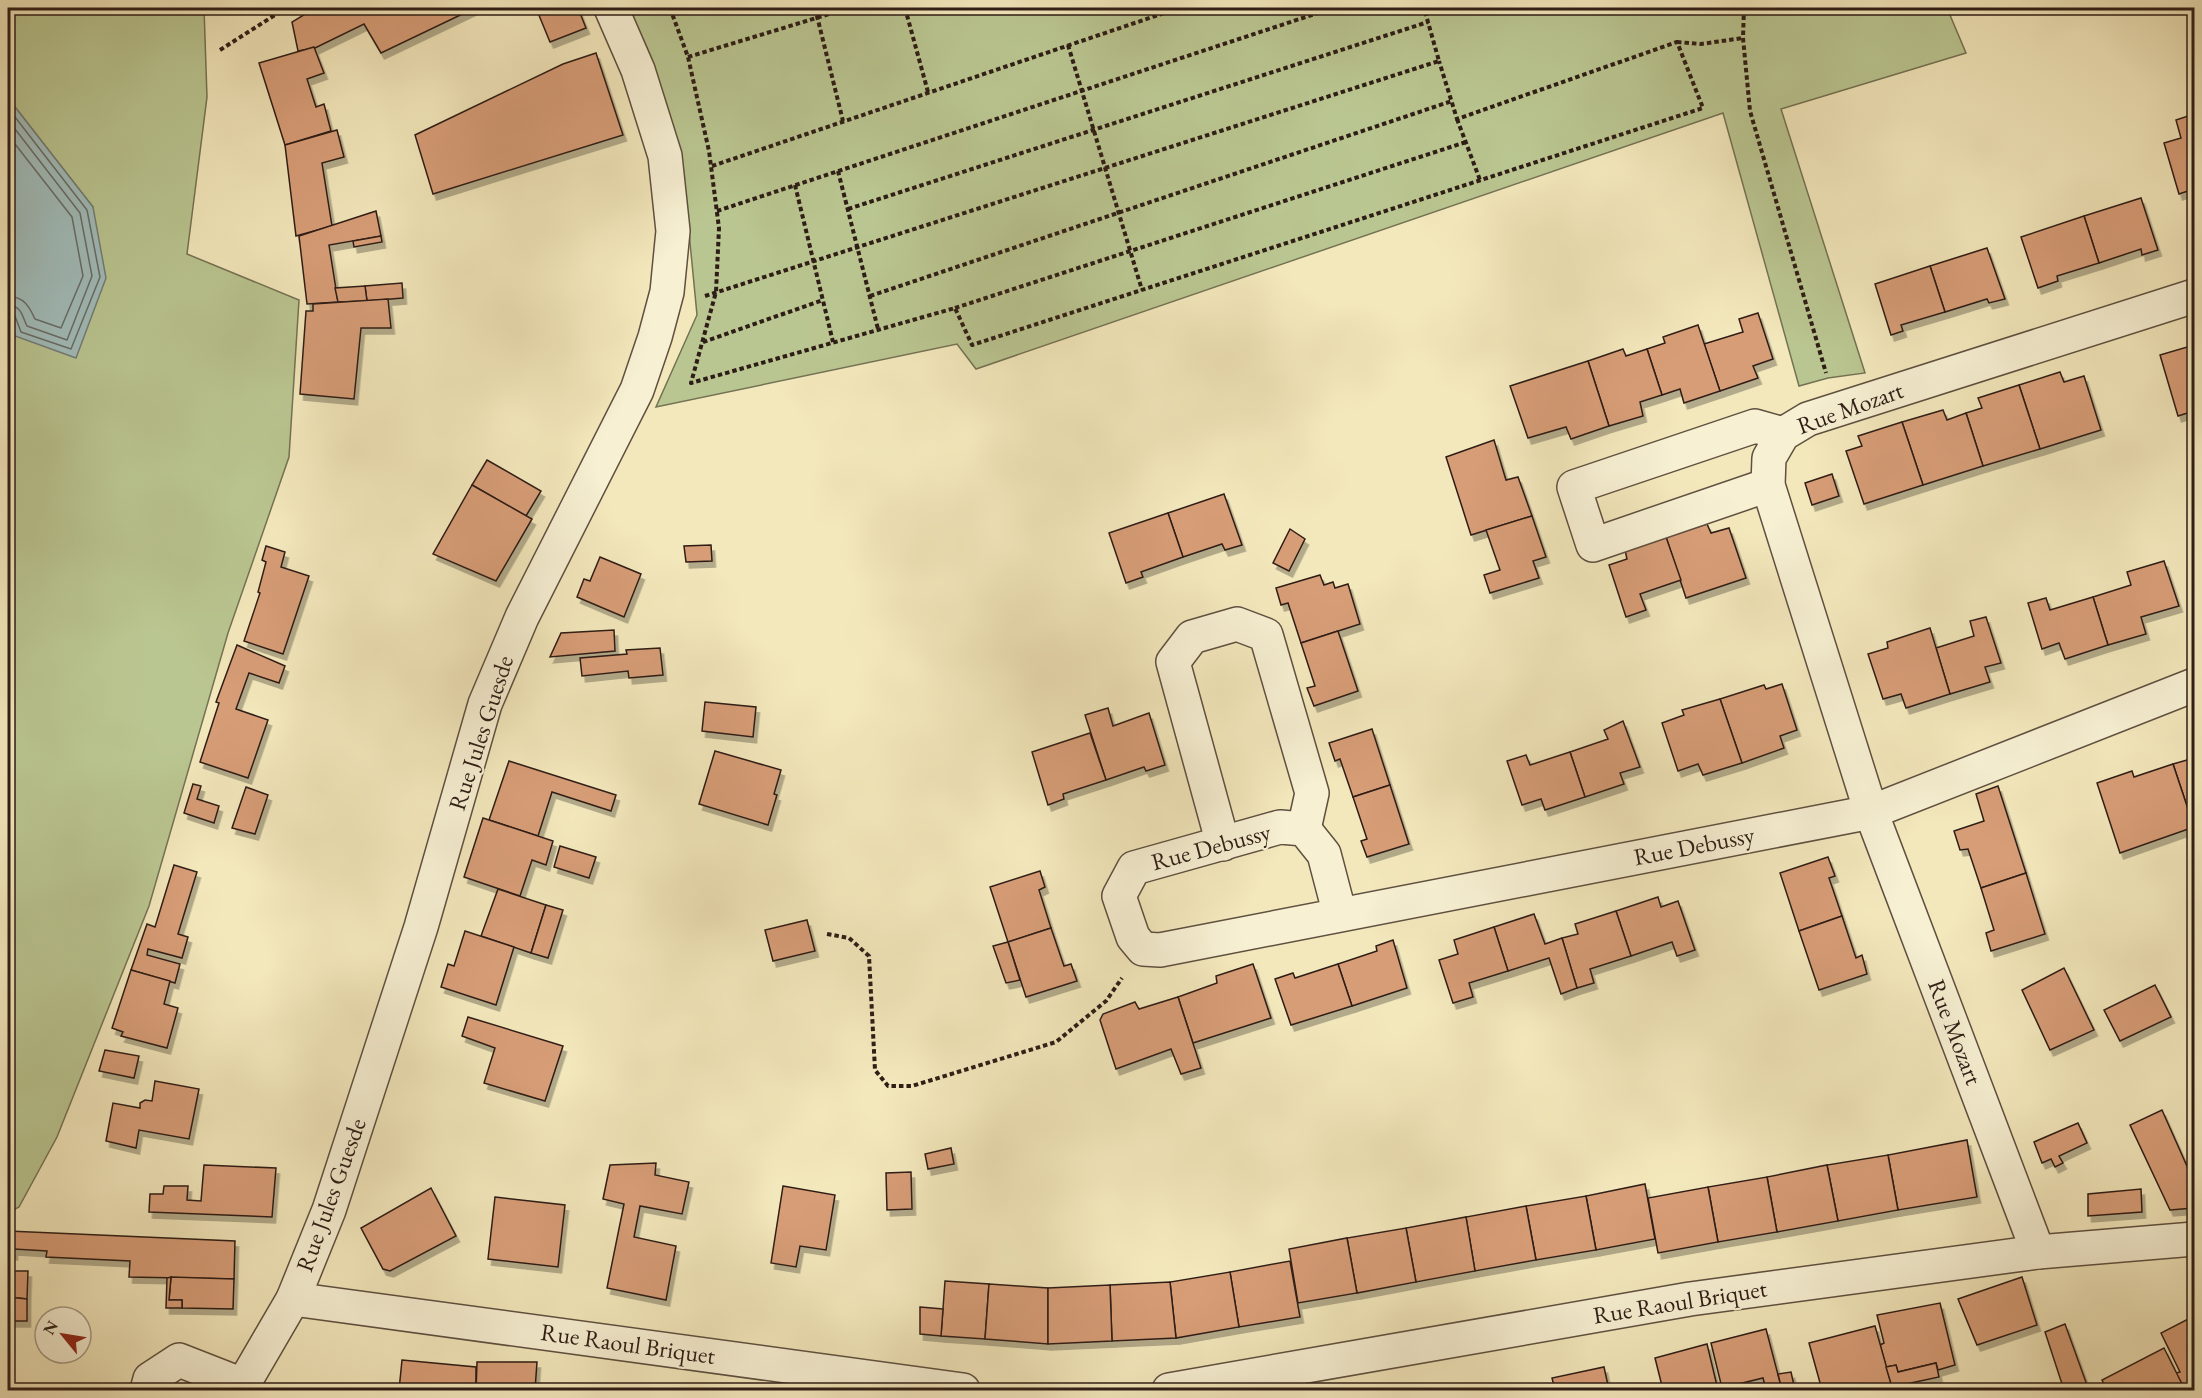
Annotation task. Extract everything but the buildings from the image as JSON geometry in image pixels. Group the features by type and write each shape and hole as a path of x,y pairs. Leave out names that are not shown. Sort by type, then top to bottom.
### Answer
{"street":[{"name":"Rue Jules Guesde","path":"241,1388 293,1299 329,1210 421,927 485,704 522,617 637,390 655,337 666,292 673,231 665,156 638,70 611,8"},
{"name":"Rue Mozart","path":"2038,1252 1871,812 1768,485 1769,458 1783,434 1809,419 2194,296"},
{"path":"1768,485 1593,545 1574,487 1755,426 1783,434"},
{"path":"1223,844 1173,662 1192,637 1238,624 1266,634 1312,793 1304,829"},
{"path":"1871,812 2194,685"},
{"name":"Rue Debussy","path":"1340,915 1324,854 1304,829 1280,827 1134,868 1119,896 1133,937 1143,949 1160,950 1871,812"},
{"name":"Rue Raoul Briquet","path":"1169,1390 1690,1299 2038,1252 2194,1239"},
{"name":"Rue Raoul Briquet","path":"293,1299 963,1390"},
{"path":"147,1390 150,1379 179,1360 241,1388"}],"path":[{"path":"220,50 285,8"},
{"path":"670,8 688,57 712,166 719,228 716,292 691,383 955,308 1466,142"},
{"path":"816,8 843,121"},
{"path":"688,57 849,8"},
{"path":"905,8 928,92"},
{"path":"712,166 1179,8"},
{"path":"717,210 1333,8"},
{"path":"1424,8 1457,119 1480,180"},
{"path":"1744,8 1743,38 1750,111 1828,378 1835,410"},
{"path":"848,209 1428,22"},
{"path":"1457,119 1677,42 1701,44 1743,38"},
{"path":"955,308 972,345 1703,108 1677,42"},
{"path":"1068,45 1142,290"},
{"path":"666,292 696,299 1439,61"},
{"path":"870,296 1452,101"},
{"path":"838,171 878,329"},
{"path":"795,185 833,342"},
{"path":"703,342 823,300"},
{"path":"826,934 849,938 869,956 875,1070 888,1086 912,1086 1056,1042 1106,1000 1143,949"}],"green space":[{"path":"8,8 204,8 207,97 187,254 299,300 289,457 228,633 149,906 57,1137 19,1207 8,1213 8,308 15,337 93,207 8,98"},
{"path":"628,8 1947,8 1966,53 1781,109 1865,373 1828,378 1799,386 1723,113 976,369 957,344 656,407 697,315 682,160"}],"water":[{"path":"8,98 93,207 106,278 76,358 15,336 8,308"}]}
